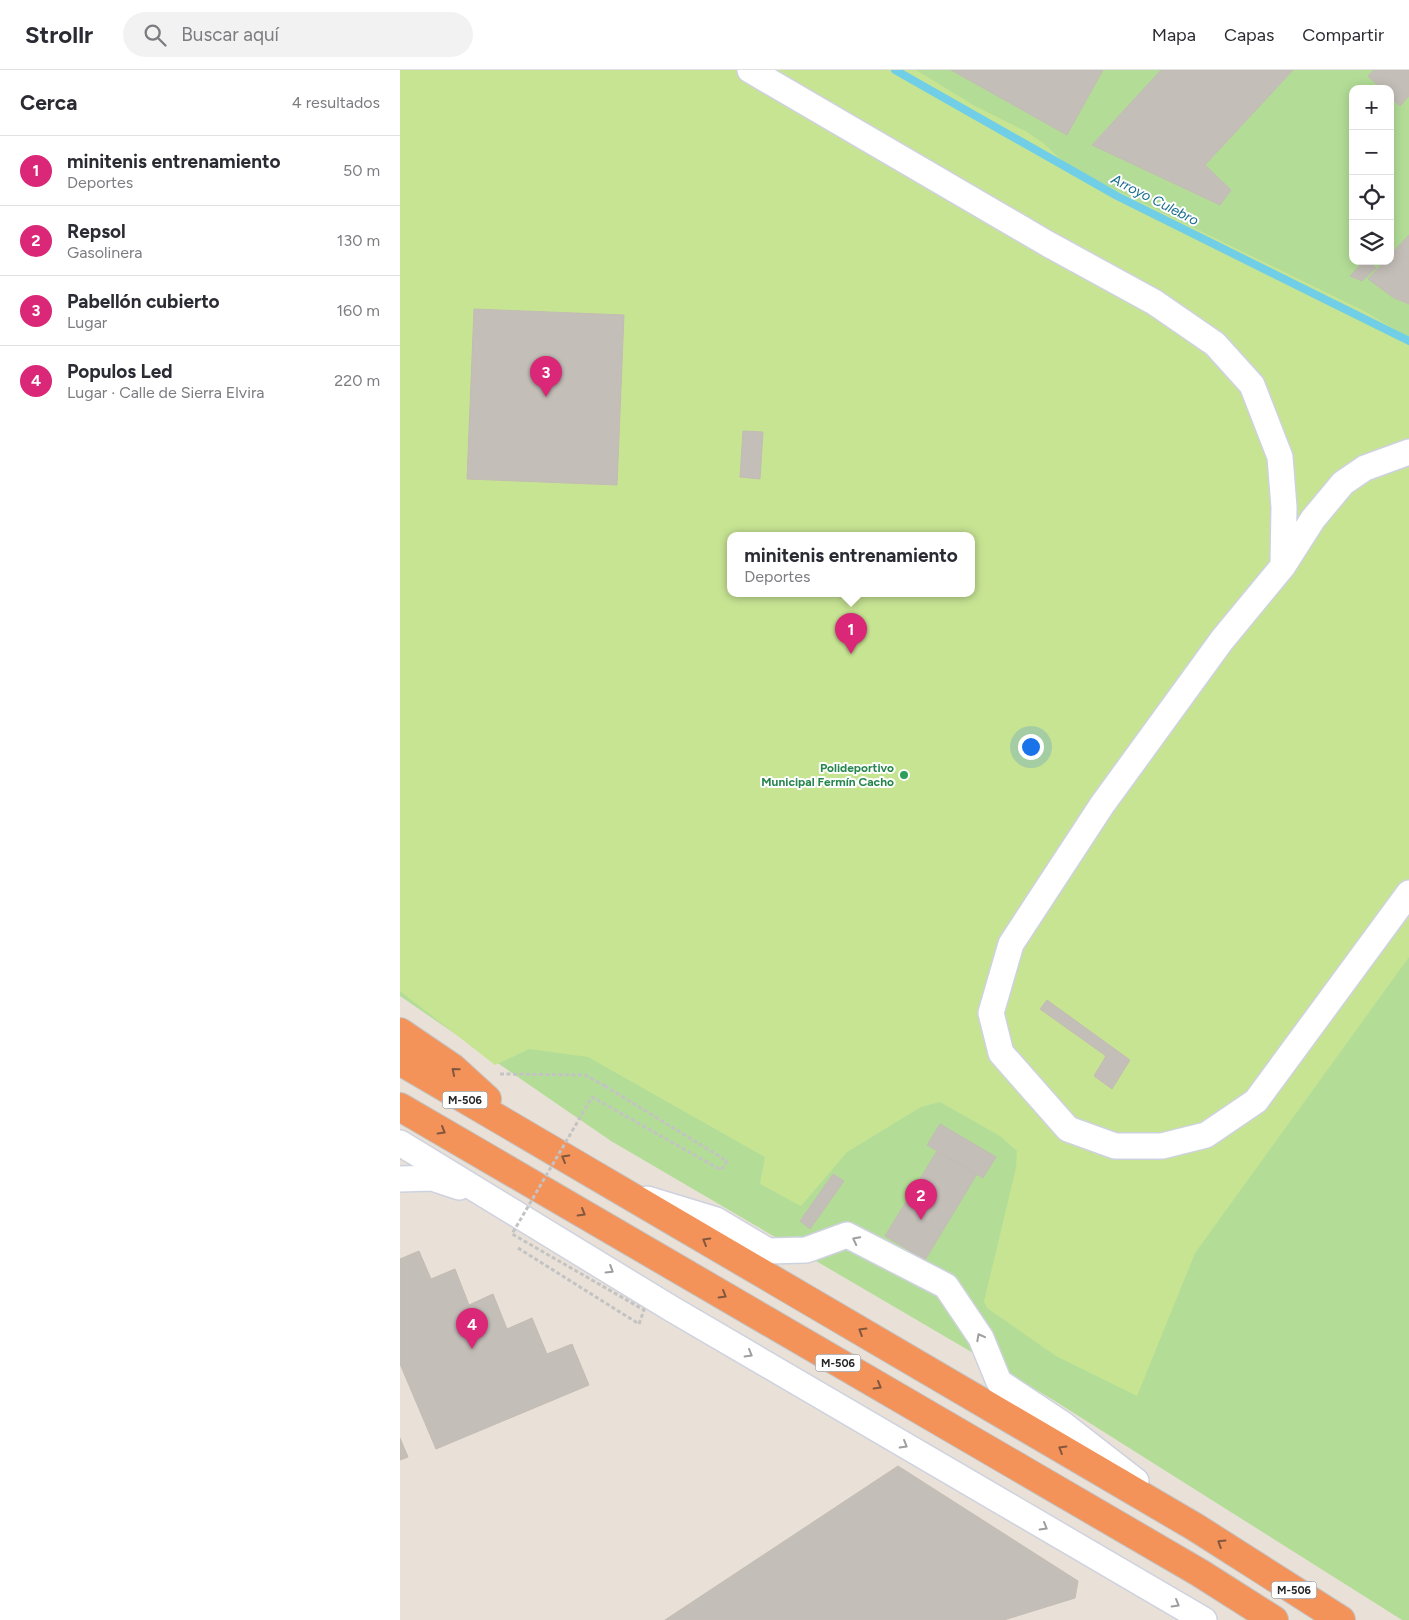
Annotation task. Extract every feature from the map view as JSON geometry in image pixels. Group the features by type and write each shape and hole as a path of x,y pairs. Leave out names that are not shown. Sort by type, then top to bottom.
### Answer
{"highway":[{"path":"400,1032 452,1068 531,1138"},
{"name":"M-506","path":"400,1061 1195,1527 1341,1620"},
{"name":"M-506","path":"400,1107 1200,1573 1274,1620"}],"street":[{"path":"750,70 1048,244 1154,302 1215,344 1252,385 1280,457 1284,508 1283,566"},
{"path":"1409,452 1365,468 1343,483 1313,519 1283,566 1222,640 1108,798 1011,944 991,1013 1001,1053 1068,1129 1115,1146 1162,1146 1206,1135 1256,1101 1409,894"},
{"path":"400,1143 494,1198 672,1309 1204,1620"},
{"path":"400,1179 432,1178 494,1198"},
{"path":"622,1192 716,1220 768,1251 806,1250 847,1235 946,1286 981,1338 999,1382 1064,1425 1195,1527"}],"path":[{"path":"492,1074 585,1075 727,1161 721,1170 592,1097 512,1234 644,1310 639,1324 518,1248"}],"green space":[{"name":"Polideportivo Municipal Fermín Cacho","path":"400,70 1409,70 1409,1620 1402,1620 1050,1398 611,1141 400,996"},
{"name":"Polideportivo Municipal Fermín Cacho","path":"400,70 916,70 973,105 1027,132 1043,143 1069,167 1364,311 1409,338 1409,957 1195,1253 1137,1396 1056,1356 987,1308 984,1302 1016,1168 1017,1151 1000,1136 940,1102 921,1107 847,1152 801,1206 760,1184 765,1157 588,1057 529,1049 495,1065 400,991"}],"building":[{"path":"951,70 1103,70 1067,135"},
{"path":"1161,70 1293,70 1205,165 1231,190 1220,205 1092,145"},
{"path":"1374,70 1409,70 1409,96 1400,106 1394,101 1394,85 1378,85 1368,76"},
{"path":"1409,235 1409,304 1394,298 1368,279 1381,265 1394,265 1394,251"},
{"path":"1360,265 1373,265 1376,268 1362,281 1350,276"},
{"path":"474,309 624,315 617,485 467,479"},
{"path":"743,431 763,432 760,479 740,477"},
{"path":"1047,1000 1130,1060 1112,1089 1094,1076 1106,1056 1040,1009"},
{"path":"940,1124 996,1157 983,1178 927,1145"},
{"path":"937,1151 977,1174 925,1260 885,1236"},
{"path":"833,1174 844,1181 810,1229 800,1221"},
{"path":"419,1251 431,1279 455,1269 469,1305 493,1294 507,1329 532,1318 547,1354 572,1344 589,1385 436,1449 400,1364 400,1259"},
{"path":"400,1438 408,1457 400,1460"},
{"path":"898,1466 1078,1581 1075,1598 1004,1620 665,1620"}],"waterway":[{"name":"Arroyo Culebro","path":"895,70 1117,196 1409,341"}],"place":[{"name":"Pabellón cubierto","path":"546,397"},
{"name":"minitenis entrenamiento","path":"851,654"},
{"name":"Polideportivo Municipal Fermín Cacho","path":"904,775"},
{"name":"Repsol","path":"921,1220"},
{"name":"Populos Led","path":"472,1349"}]}
